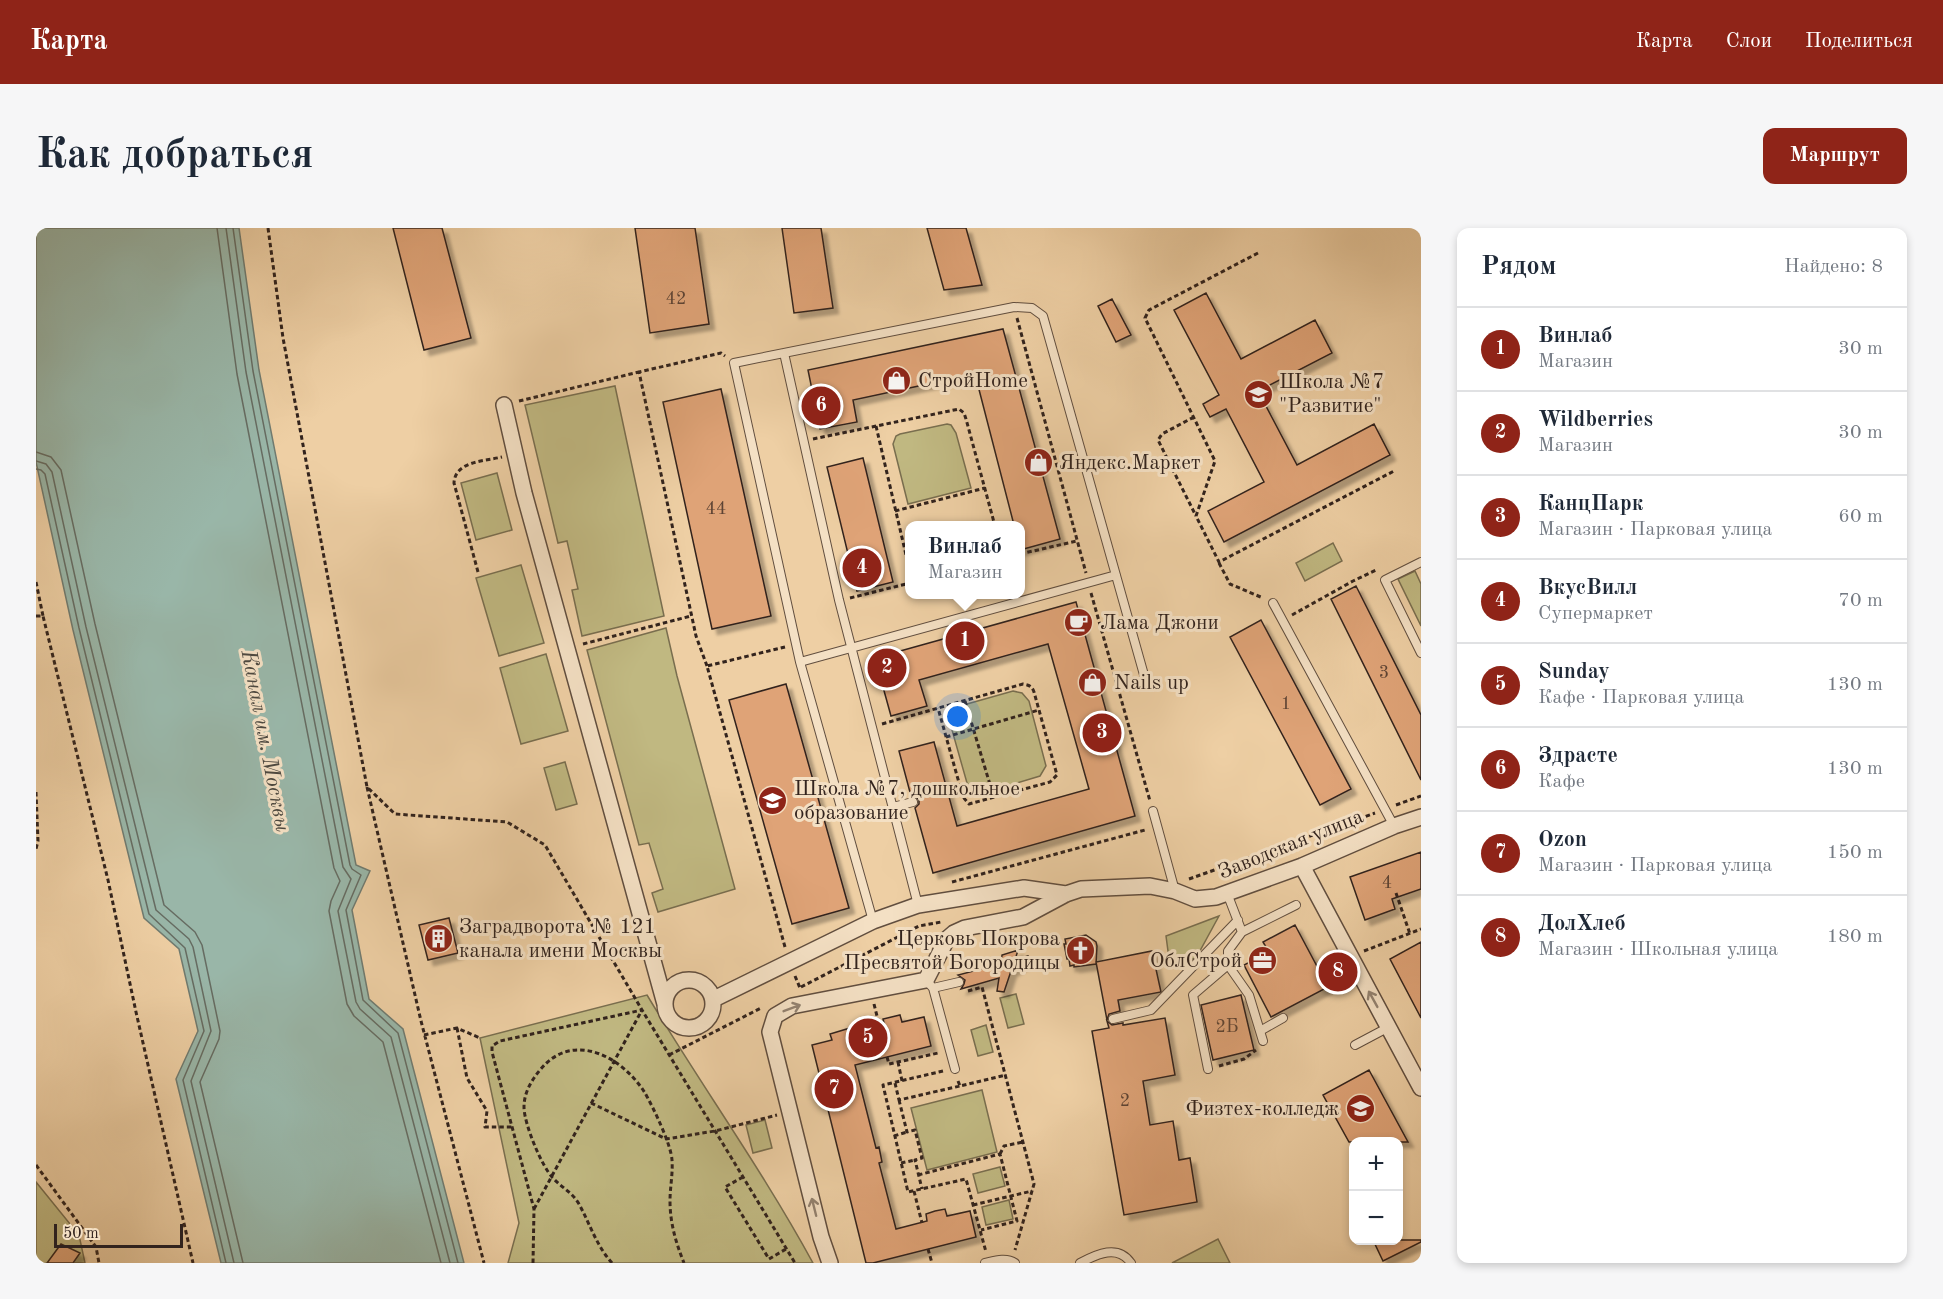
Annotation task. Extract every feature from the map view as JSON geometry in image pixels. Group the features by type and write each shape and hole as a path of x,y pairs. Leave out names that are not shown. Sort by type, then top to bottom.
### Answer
{"street":[{"path":"504,405 524,493 566,648 665,1004 669,1018 688,1029 703,1025 712,1013 714,999 706,986 691,979 675,984 669,989 665,1004"},
{"name":"Заводская улица","path":"1066,894 1081,889 1150,885 1174,888 1194,899 1216,897 1302,866 1394,826 1421,817"},
{"path":"1302,866 1421,1088"},
{"path":"714,999 873,921 918,905 1024,888 1066,894"},
{"path":"830,1263 821,1237 770,1032 775,1016 792,1006 871,991 930,984 947,939 954,933 965,928 1023,917 1066,894"}],"lane":[{"path":"873,921 800,662 734,363 1014,307 1032,308 1043,316 1146,682"},
{"path":"784,353 851,647 918,905"},
{"path":"1421,562 1385,580 1421,653"},
{"path":"800,662 1116,575"},
{"path":"1273,603 1394,826"},
{"path":"893,807 913,802"},
{"path":"1153,811 1174,888"},
{"path":"1227,893 1242,932"},
{"path":"1263,1041 1249,995 1228,965 1228,951 1242,932 1296,904"},
{"path":"1113,1018 1151,1010 1238,920"},
{"path":"1208,1069 1193,995 1228,965"},
{"path":"955,1069 930,984 956,983"},
{"path":"1260,1031 1283,1018"},
{"path":"1355,1045 1389,1027"},
{"path":"1080,1263 1098,1254 1116,1252 1131,1263"},
{"path":"986,1263 1004,1259 1013,1262"}],"path":[{"path":"268,228 283,338 367,787 424,1035 484,1263"},
{"path":"1196,516 1215,461 1146,322 1146,314 1149,310 1258,253"},
{"path":"1014,307 1153,811"},
{"path":"504,405 721,353 734,363"},
{"path":"639,372 696,636 707,666 789,961 800,988 919,926 942,922"},
{"path":"804,441 958,410 964,413 966,419 994,521"},
{"path":"1194,417 1162,434 1158,440 1230,584 1273,603"},
{"path":"876,426 905,555"},
{"path":"477,572 454,477 464,466 515,454"},
{"path":"1219,562 1394,471"},
{"path":"895,511 985,488"},
{"path":"1025,553 1077,541"},
{"path":"1282,620 1380,568"},
{"path":"36,582 108,880 193,1263"},
{"path":"840,600 905,584"},
{"path":"36,616 44,616"},
{"path":"566,648 692,616"},
{"path":"707,666 796,645"},
{"path":"872,727 965,700 1023,684 1028,685 1034,692 1057,775 1050,782 969,804 965,801 938,708"},
{"path":"965,700 994,798"},
{"path":"946,737 1039,710"},
{"path":"367,787 395,814 507,822 545,845 795,1263"},
{"path":"36,792 38,841 36,849"},
{"path":"1174,888 1421,796"},
{"path":"950,882 1157,827"},
{"path":"1396,893 1410,934"},
{"path":"1350,957 1421,929"},
{"path":"956,983 957,992 960,993 982,987 1034,1184 1013,1262"},
{"path":"871,991 880,1028"},
{"path":"669,1055 769,1004"},
{"path":"534,1209 642,1010"},
{"path":"533,1263 534,1209 492,1047 495,1043 642,1010"},
{"path":"424,1035 457,1028 480,1038"},
{"path":"457,1028 467,1078 487,1111 485,1127 512,1127"},
{"path":"1208,1069 1244,1059 1257,1050 1263,1041"},
{"path":"612,1263 600,1249 571,1192 551,1177 526,1120 524,1107 530,1084 549,1060 570,1050 604,1055 629,1071 646,1094 672,1158 671,1223 684,1263"},
{"path":"887,1057 889,1064 950,1050"},
{"path":"898,1062 902,1081"},
{"path":"960,1086 955,1069 882,1085 908,1192 966,1179 980,1230 986,1263"},
{"path":"899,1101 1006,1075"},
{"path":"895,1083 907,1132"},
{"path":"591,1103 666,1139 715,1131 790,1112"},
{"path":"894,1136 915,1130 922,1158 901,1163"},
{"path":"980,1230 1017,1221 1000,1154 1004,1146 1023,1142"},
{"path":"918,1175 1000,1154"},
{"path":"915,1160 922,1189"},
{"path":"36,1165 96,1247 99,1263"},
{"path":"742,1177 725,1187 769,1259 786,1249"},
{"path":"914,1191 922,1223"},
{"path":"973,1205 1032,1191"},
{"path":"928,1249 932,1263"}],"shaded area":[{"path":"615,386 664,616 582,636 572,590 578,589 567,541 558,543 525,405"},
{"path":"951,425 956,433 971,488 908,504 893,444 896,436"},
{"path":"497,473 512,530 476,540 461,483"},
{"path":"1333,543 1342,561 1305,581 1296,563"},
{"path":"521,565 544,643 499,656 476,578"},
{"path":"1415,571 1421,584 1421,626 1398,579"},
{"path":"666,628 735,889 658,912 652,893 663,889 649,843 639,845 587,650"},
{"path":"546,654 568,731 521,744 500,668"},
{"path":"1013,691 1022,693 1029,701 1046,766 1040,776 981,793 967,783 950,723 951,714 960,706"},
{"path":"565,762 577,804 556,810 544,768"},
{"path":"1219,916 1196,958 1170,966 1166,936"},
{"path":"1016,994 1024,1024 1008,1028 1000,998"},
{"path":"647,995 774,1195 813,1263 508,1263 519,1223 480,1038"},
{"path":"986,1025 993,1052 978,1056 971,1030"},
{"path":"982,1090 997,1152 927,1170 911,1108"},
{"path":"765,1120 772,1148 753,1153 746,1125"},
{"path":"1000,1167 1005,1186 978,1193 973,1174"},
{"path":"36,1182 79,1235 85,1263 36,1263"},
{"path":"1009,1200 1013,1219 986,1225 982,1207"},
{"path":"1218,1239 1230,1263 1172,1263"}],"water":[{"name":"Канал им. Москвы","path":"36,228 239,228 259,370 356,865 370,871 352,910 369,999 403,1029 464,1263 221,1263 176,1079 198,1031 179,949 144,918 73,630 36,462"}],"building":[{"path":"393,228 442,228 471,338 424,350"},
{"path":"635,228 695,228 709,324 650,333"},
{"path":"782,228 821,228 833,308 794,313"},
{"path":"927,228 966,228 982,285 944,290"},
{"path":"1206,293 1241,359 1315,320 1332,353 1258,391 1297,465 1374,424 1390,455 1224,542 1208,511 1264,482 1226,409 1210,417 1206,410 1203,404 1219,395 1174,310"},
{"path":"1112,299 1131,335 1116,342 1098,306"},
{"path":"1003,329 1060,539 1025,549 1025,521 1013,521 975,374 853,400 857,422 820,429 808,370"},
{"path":"721,389 771,616 712,629 663,402"},
{"path":"863,458 893,582 857,591 827,467"},
{"path":"1356,586 1421,715 1421,780 1331,599"},
{"path":"1076,602 1135,816 933,873 915,808 919,800 911,796 899,751 934,742 957,826 1089,789 1048,644 919,680 927,706 891,716 875,658"},
{"path":"1261,620 1351,789 1320,805 1230,637"},
{"path":"786,684 849,908 792,924 729,700"},
{"path":"1421,852 1421,889 1392,899 1395,909 1365,920 1350,877"},
{"name":"Заградворота № 121 канала имени Москвы","path":"449,918 458,953 428,960 419,925"},
{"path":"1295,925 1328,987 1271,1017 1244,965 1269,952 1263,942"},
{"name":"Церковь Покрова Пресвятой Богородицы","path":"1086,935 1096,942 1096,964 1070,966 1064,944 1066,944 1065,939"},
{"path":"1421,942 1421,1018 1390,959"},
{"path":"1018,950 1015,960 1028,956 1030,959 1011,971 1004,992 997,991 999,978 961,989 965,980 958,975 1001,964 1002,955"},
{"path":"1152,951 1161,992 1118,1000 1120,1011 1109,1014 1107,1020 1096,962"},
{"path":"1241,995 1254,1050 1213,1060 1201,1005"},
{"path":"900,1015 902,1022 924,1017 931,1046 855,1065 876,1148 879,1147 882,1162 879,1163 896,1229 927,1221 926,1214 935,1211 945,1209 947,1216 970,1211 976,1237 866,1263 812,1045 832,1040 830,1034 850,1028 852,1035 885,1027 883,1019"},
{"path":"1165,1018 1175,1075 1143,1081 1150,1125 1173,1121 1179,1160 1190,1158 1197,1202 1124,1215 1092,1031 1109,1028 1107,1021 1112,1025 1123,1023 1123,1025"},
{"path":"1369,1070 1408,1142 1403,1142 1403,1137 1349,1137 1349,1142 1323,1095"},
{"path":"1403,1240 1421,1240 1421,1242 1383,1261 1375,1245 1403,1245"},
{"path":"61,1244 80,1253 73,1263 47,1263"}],"place":[{"name":"СтройHome","path":"897,381"},
{"name":"Школа №7 \"Развитие\"","path":"1258,394"},
{"name":"Здрасте","path":"821,406"},
{"name":"Яндекс.Маркет","path":"1038,463"},
{"name":"ВкусВилл","path":"862,568"},
{"name":"Лама Джони","path":"1079,623"},
{"name":"Винлаб","path":"965,641"},
{"name":"Wildberries","path":"887,668"},
{"name":"Nails up","path":"1093,683"},
{"name":"КанцПарк","path":"1102,733"},
{"name":"Школа №7, дошкольное образование","path":"773,801"},
{"name":"Заградворота № 121 канала имени Москвы","path":"438,939"},
{"name":"Церковь Покрова Пресвятой Богородицы","path":"1081,951"},
{"name":"ОблСтрой","path":"1263,961"},
{"name":"ДолХлеб","path":"1338,972"},
{"name":"Sunday","path":"868,1038"},
{"name":"Ozon","path":"834,1089"},
{"name":"Физтех-колледж","path":"1360,1109"}]}
